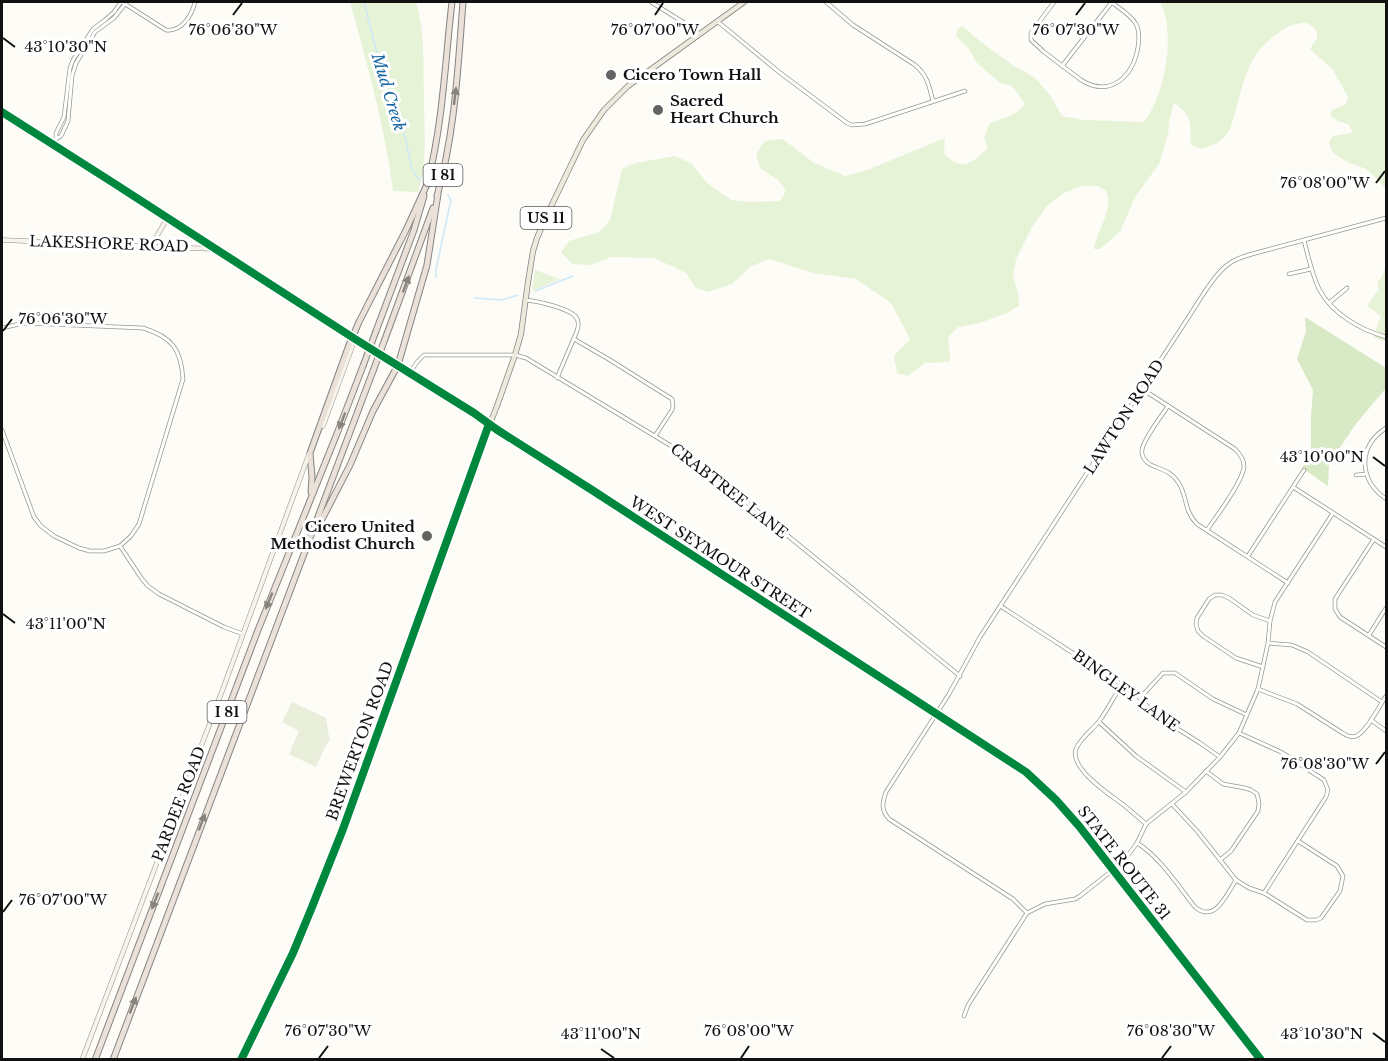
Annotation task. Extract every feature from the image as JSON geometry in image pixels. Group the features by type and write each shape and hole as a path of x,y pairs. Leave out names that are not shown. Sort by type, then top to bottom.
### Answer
{"highway":[{"name":"I 81","path":"95,1059 258,630 363,366 414,230 436,149 452,2"},
{"name":"I 81","path":"113,1059 429,224 438,195 452,125 463,2"},
{"name":"PARDEE ROAD","path":"310,456 354,339 358,322 429,180"},
{"path":"309,543 398,365 427,265 438,195"},
{"name":"WEST SEYMOUR STREET","path":"354,339 410,372 937,713"},
{"path":"306,510 312,477 310,456"},
{"path":"302,479 309,475 312,477"},
{"name":"STATE ROUTE 31","path":"937,713 1020,768 1070,815 1261,1059"}],"main road":[{"name":"BREWERTON ROAD","path":"241,1059 293,953 343,829 515,355 521,334 533,251 546,217 587,133 616,97 744,2"},
{"path":"2,112 54,141 354,339"}],"street":[{"path":"54,141 64,117 70,68 96,25 105,20 122,2 170,31 182,26 195,2"},
{"path":"651,2 699,34"},
{"path":"826,2 853,25 923,71 933,101"},
{"path":"1054,2 1035,26 1030,35 1031,40 1035,45 1062,66 1087,84 1100,87 1113,85 1125,78 1130,72 1137,53 1139,30 1137,24 1112,2 1062,66"},
{"path":"717,21 779,72 846,123 852,125 865,124 965,91"},
{"path":"152,246 168,218"},
{"name":"LAWTON ROAD","path":"1027,913 1013,899 895,823 885,814 882,804 886,792 960,676 980,638 1224,267 1241,257 1386,218"},
{"name":"LAKESHORE ROAD","path":"2,240 216,249"},
{"path":"1304,240 1319,289 1329,303 1346,318 1364,329 1386,337"},
{"path":"1289,274 1311,268"},
{"path":"1329,303 1347,288"},
{"path":"525,300 565,310 575,316 579,325 557,378"},
{"path":"2,328 24,323 143,328 158,333 168,340 179,356 183,379 139,524 120,546 104,551 79,548 54,536 41,526 34,517 2,430"},
{"path":"574,339 672,399 674,406 655,436"},
{"name":"CRABTREE LANE","path":"410,372 424,355 515,355 526,358 691,458 960,676"},
{"path":"1142,389 1235,449 1242,457 1244,467 1240,479 1207,530"},
{"path":"1168,405 1143,444 1142,454 1148,462 1163,469 1177,480 1186,507 1197,524 1288,583"},
{"path":"1386,428 1369,447 1365,464 1366,474 1373,488 1386,499"},
{"name":"PARDEE ROAD","path":"82,1059 310,456"},
{"path":"1248,556 1304,471"},
{"path":"1356,475 1366,474"},
{"path":"1293,487 1386,547"},
{"path":"964,1016 968,1005 1027,913 1045,904 1080,896 1123,862 1137,843 1146,824 1186,792 1220,757 1239,733 1258,689 1275,602 1334,513"},
{"path":"1374,539 1334,604 1340,617 1386,647"},
{"path":"120,546 142,579 159,594 224,627 243,634"},
{"path":"1263,667 1236,658 1198,632 1196,624 1197,618 1209,599 1215,595 1229,598 1253,615 1270,621"},
{"name":"BINGLEY LANE","path":"1001,606 1122,685 1140,698 1154,714 1220,757"},
{"path":"1369,635 1386,608"},
{"path":"1268,643 1292,645 1308,652 1382,702"},
{"path":"1140,698 1163,673 1175,673 1213,699 1247,715"},
{"path":"1122,685 1099,722 1077,747 1075,754 1078,764 1105,792 1146,824"},
{"path":"1258,689 1298,704 1349,736 1363,732 1386,696"},
{"path":"1371,720 1386,731"},
{"path":"1099,722 1136,756 1186,792"},
{"path":"1239,733 1281,752 1324,780 1328,790 1326,797 1263,893"},
{"path":"1206,771 1222,784 1251,790 1257,795 1259,803 1258,811 1231,851 1220,860"},
{"path":"1172,804 1198,832 1236,880 1263,893 1307,920 1316,920 1326,912 1340,891 1343,876 1337,866 1298,841"},
{"path":"1137,843 1146,848 1200,912 1207,913 1215,910 1236,880"}],"green space":[{"path":"350,2 416,2 422,36 425,132 423,169 418,192 393,191 380,119"},
{"path":"1160,2 1386,2 1386,188 1366,169 1347,162 1332,152 1329,142 1333,136 1353,133 1349,125 1330,115 1332,110 1346,104 1348,97 1333,70 1310,49 1317,38 1317,31 1309,24 1301,23 1279,33 1267,42 1254,58 1245,77 1231,126 1218,142 1202,149 1191,145 1187,116 1174,103 1159,164 1135,197 1120,232 1100,249 1094,249 1108,207 1106,191 1098,186 1081,186 1062,194 1046,207 1032,227 1016,259 1013,277 1019,306 980,323 958,327 948,337 949,362 925,363 908,376 897,373 894,356 910,339 891,303 856,279 813,273 769,259 750,267 732,284 708,292 696,288 686,273 654,258 611,257 591,265 572,264 561,252 569,241 599,232 610,220 622,169 635,163 675,156 692,164 707,183 731,200 750,202 780,201 786,191 779,181 760,168 756,154 765,141 783,139 814,163 845,176 865,171 945,138 944,154 950,159 961,164 974,160 988,148 984,138 989,124 1013,114 1025,104 1012,86 1000,83 976,62 969,49 956,36 957,30 962,26 1014,66 1034,77 1050,95 1062,116 1084,120 1144,122 1151,112 1161,87 1167,59 1168,31"},
{"path":"1386,265 1386,342 1373,337 1381,316 1367,306 1379,289 1377,282 1382,277"},
{"path":"535,270 560,279 532,291"},
{"path":"1305,317 1386,368 1386,388 1355,425 1329,464 1328,486 1302,468 1311,451 1313,390 1297,359 1306,331"},
{"path":"292,702 326,718 330,739 316,767 289,754 299,731 282,722"}],"waterway":[{"name":"Mud Creek","path":"364,2 379,61 404,132 412,169 420,180"},
{"name":"Mud Creek","path":"436,277 451,200 448,195"},
{"name":"Mud Creek","path":"535,291 573,276"},
{"name":"Mud Creek","path":"474,298 502,300 518,295"}],"cycle path":[{"path":"2,112 474,413 1026,772 1079,826 1261,1060"},
{"path":"241,1060 293,953 343,829 489,424"}],"place":[{"name":"Cicero Town Hall","path":"611,75"},
{"name":"Sacred Heart Church","path":"658,110"},
{"name":"Cicero United Methodist Church","path":"427,536"}]}
